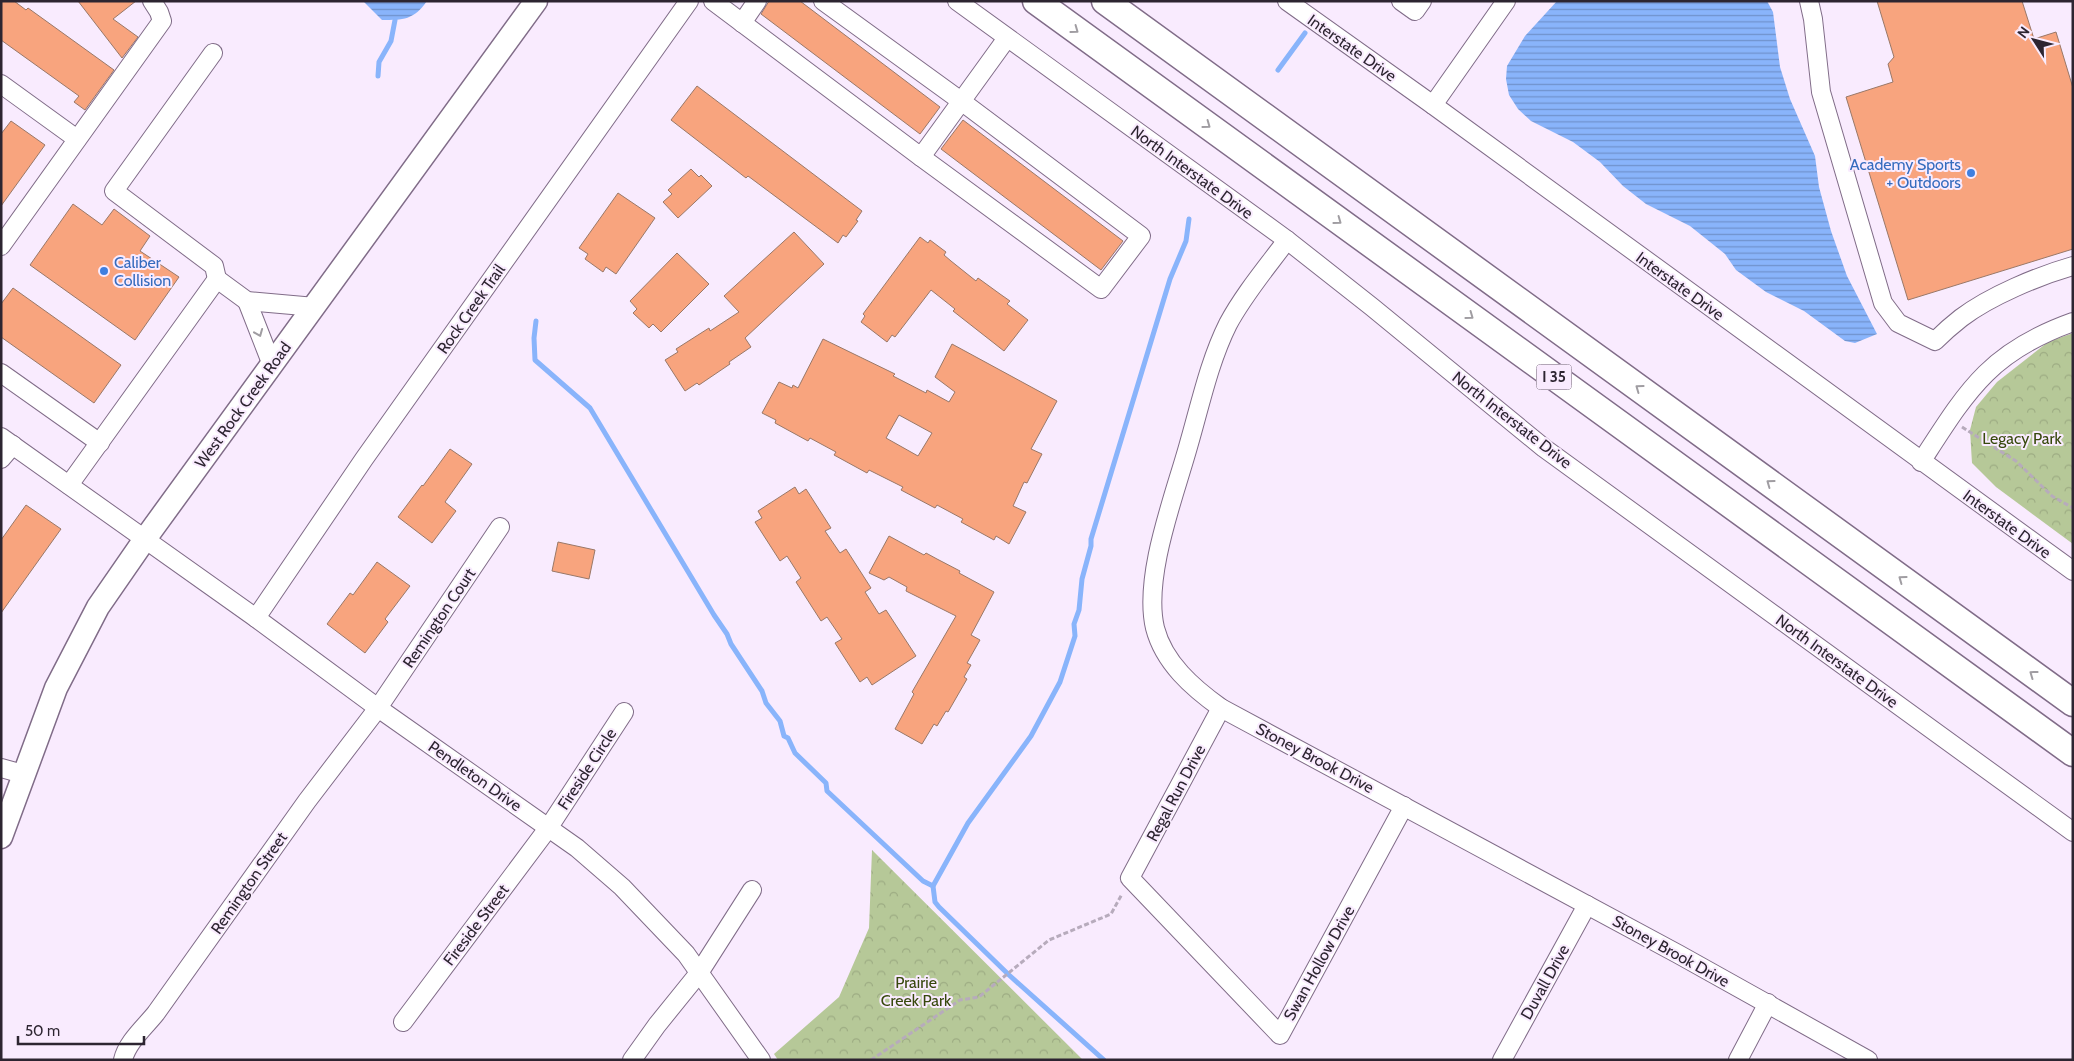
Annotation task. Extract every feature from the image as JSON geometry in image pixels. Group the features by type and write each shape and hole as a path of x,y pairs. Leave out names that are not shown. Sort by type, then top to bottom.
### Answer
{"highway":[{"name":"I 35","path":"1036,1 2073,753"},
{"name":"I 35","path":"1105,1 2073,703"}],"main road":[{"name":"West Rock Creek Road","path":"1,837 56,688 98,607 145,539 536,1"}],"street":[{"path":"1,246 162,21 152,1"},
{"name":"Rock Creek Trail","path":"256,618 364,460 689,1"},
{"path":"713,1 921,158 1101,289 1141,236 961,101 823,1"},
{"path":"742,23 757,1"},
{"name":"North Interstate Drive","path":"957,1 1287,240 1544,448 2073,832"},
{"name":"Interstate Drive","path":"1287,1 2073,571"},
{"path":"1401,1 1415,11 1422,1"},
{"path":"1432,105 1506,1"},
{"path":"1808,1 1813,18 1821,92 1883,303 1898,323 1935,341 1960,318 1976,308 2033,280 2073,266"},
{"path":"921,158 1007,38"},
{"path":"213,53 114,191 214,266 217,280 247,301 315,307"},
{"path":"1,84 77,139"},
{"name":"Stoney Brook Drive","path":"1287,240 1238,307 1219,344 1166,526 1156,572 1153,616 1156,630 1165,652 1189,683 1222,708 1587,904 1868,1060"},
{"path":"69,485 217,280"},
{"path":"247,301 272,365"},
{"path":"1921,462 1948,419 1979,379 1996,362 2026,342 2073,322"},
{"path":"1,373 100,443"},
{"path":"1,459 7,441"},
{"name":"Pendleton Drive","path":"7,441 256,618 378,708 549,827 622,886 686,954 761,1060"},
{"name":"Remington Court","path":"378,708 500,527"},
{"name":"Remington Street","path":"123,1060 124,1054 132,1041 156,1013 307,801 378,708"},
{"name":"Regal Run Drive","path":"1130,878 1222,708"},
{"name":"Fireside Circle","path":"549,827 624,712"},
{"path":"1,768 23,774"},
{"name":"Swan Hollow Drive","path":"1130,878 1280,1035 1404,806"},
{"name":"Fireside Street","path":"403,1022 549,827"},
{"path":"632,1060 657,1025 700,973 752,890"},
{"name":"Duvall Drive","path":"1502,1060 1587,904"},
{"path":"1738,1060 1768,1003"}],"path":[{"path":"1948,419 2016,461 2052,496 2073,508"},
{"path":"871,1060 960,1000 979,998 1050,940 1111,914 1130,878"}],"green space":[{"name":"Legacy Park","path":"2073,333 2073,544 1996,487 1972,463 1970,430 1976,407 1997,382 2048,342"},
{"name":"Prairie Creek Park","path":"872,850 1083,1060 778,1060 774,1054 839,997 869,928"}],"water":[{"path":"363,1 427,1 417,12 407,18 382,20"},
{"path":"1557,1 1767,1 1773,12 1780,67 1790,99 1815,156 1819,187 1831,231 1847,276 1877,334 1855,343 1845,341 1804,311 1766,292 1736,270 1725,254 1690,226 1646,204 1623,186 1600,162 1573,142 1531,121 1518,109 1509,95 1506,79 1507,66 1525,36"}],"building":[{"path":"1,1 14,1 26,10 28,8 114,70 85,110 74,102 79,96 1,40"},
{"path":"78,1 136,1 113,19 138,37 122,58"},
{"path":"769,1 800,1 940,107 920,134 761,14"},
{"name":"Academy Sports + Outdoors","path":"1877,1 2022,1 2034,39 2056,32 2073,88 2073,249 1908,300 1846,97 1893,82 1888,64 1894,57"},
{"path":"697,86 862,211 856,220 858,221 846,237 843,235 838,243 748,176 746,178 671,120"},
{"path":"963,120 1123,241 1101,270 941,149"},
{"path":"11,121 45,145 1,206 1,134"},
{"path":"691,169 699,177 701,175 712,186 678,218 663,202 672,194 668,190"},
{"path":"618,193 655,218 616,274 606,267 603,272 585,259 588,254 579,248"},
{"name":"Caliber Collision","path":"73,204 102,225 114,209 150,236 140,251 179,277 135,340 30,265"},
{"path":"794,232 824,264 745,338 751,347 699,385 697,383 685,391 665,360 678,352 676,349 709,328 710,331 739,312 724,296"},
{"path":"920,237 928,243 930,240 946,252 944,255 976,281 978,278 1010,301 1007,304 1028,320 1004,351 953,311 955,309 931,290 895,337 892,335 887,342 861,322 865,316 863,314"},
{"path":"677,253 709,284 661,332 653,324 649,328 633,313 637,309 630,301"},
{"path":"13,288 121,365 94,403 1,337 1,304"},
{"path":"823,339 895,374 893,376 926,393 927,390 949,402 955,392 935,377 952,344 1057,401 1031,449 1042,454 1027,483 1024,482 1013,506 1026,512 1009,544 996,536 994,540 961,522 963,519 937,505 935,508 901,490 903,487 869,470 867,473 834,455 836,452 810,438 808,441 775,423 776,420 762,413 779,382 792,388 793,385 798,388","holes":["899,415 932,433 918,456 886,438"]},
{"path":"450,449 472,464 445,502 456,511 432,543 398,517"},
{"path":"795,487 799,494 806,489 831,528 825,531 840,553 846,549 871,588 865,592 879,614 886,610 916,656 872,685 867,677 860,682 835,643 842,639 827,617 821,621 796,582 801,578 787,556 780,561 755,522 762,518 758,511"},
{"path":"26,505 61,529 1,613 1,540"},
{"path":"889,536 924,555 926,553 960,571 959,573 994,592 971,635 980,640 967,663 971,665 964,677 967,679 948,712 946,711 937,726 934,724 922,744 895,729 914,694 912,692 956,616 906,591 907,587 889,577 884,580 869,573"},
{"path":"558,542 595,550 589,579 552,571"},
{"path":"377,562 410,586 385,619 388,622 365,653 327,624 350,593 353,595"}],"waterway":[{"path":"378,76 379,62 391,41 395,20"},
{"path":"1278,70 1305,33"},
{"path":"1104,1060 1009,975 939,907 935,902 933,886 968,823 1031,736 1060,682 1075,636 1074,624 1079,610 1082,579 1091,546 1091,539 1170,279 1186,241 1189,219"},
{"path":"536,321 534,338 535,360 590,408 727,634 731,644 762,691 766,703 780,721 784,736 788,738 795,753 826,783 827,791 923,881 933,886"}],"place":[{"name":"Academy Sports + Outdoors","path":"1971,173"},
{"name":"Caliber Collision","path":"104,271"}]}
